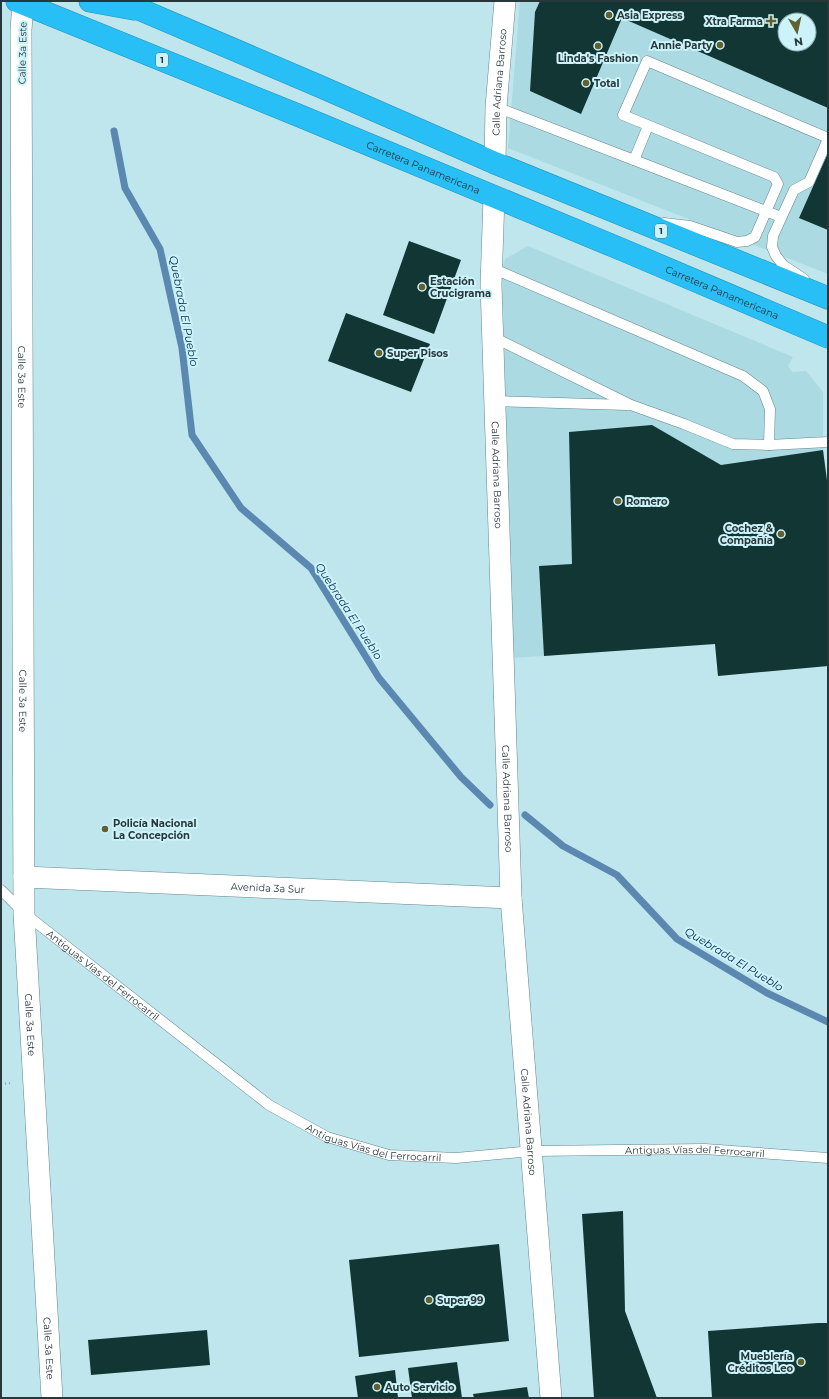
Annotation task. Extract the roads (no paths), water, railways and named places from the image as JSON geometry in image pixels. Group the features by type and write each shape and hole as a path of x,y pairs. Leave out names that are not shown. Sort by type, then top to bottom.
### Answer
{"highway":[{"path":"90,1 141,10"},
{"name":"1","path":"120,1 495,163 632,220 828,298"},
{"name":"Carretera Panamericana","path":"23,2 623,250 828,337"},
{"path":"494,197 495,163"}],"street":[{"name":"Calle Adriana Barroso","path":"495,163 496,107 505,1"},
{"name":"Calle 3a Este","path":"23,2 21,38 24,912 52,1398"},
{"name":"Calle Adriana Barroso","path":"494,197 492,268 493,337 512,898 551,1398"},
{"name":"Avenida 3a Sur","path":"24,877 512,898"}],"lane":[{"path":"632,220 690,226 737,242 747,241 754,237 767,212 778,184 774,177 623,115 647,61 828,138 809,182 794,190 773,236 772,247 776,256 783,265 828,298"},
{"path":"496,107 781,217"},
{"path":"634,160 648,126"},
{"path":"492,268 743,376 764,392 770,409 769,445"},
{"path":"493,337 631,405 733,444 769,445 828,442"},
{"path":"495,400 631,405"},
{"name":"Antiguas Vías del Ferrocarril","path":"1,890 24,912 269,1105 327,1137 389,1155 456,1158 532,1151 705,1149 828,1158"}],"waterway":[{"name":"Quebrada El Pueblo","path":"114,131 125,188 160,249 182,348 192,435 241,508 311,568 379,678 461,777 490,805"},
{"name":"Quebrada El Pueblo","path":"525,815 563,846 617,875 677,939 767,993 828,1022"}],"place":[{"name":"Asia Express","path":"609,15"},
{"name":"Xtra Farma","path":"771,21"},
{"name":"Annie Party","path":"720,45"},
{"name":"Linda's Fashion","path":"598,46"},
{"name":"Total","path":"586,83"},
{"name":"Estación Crucigrama","path":"422,287"},
{"name":"Super Pisos","path":"379,353"},
{"name":"Romero","path":"618,501"},
{"name":"Cochez & Compañía","path":"781,534"},
{"name":"Policía Nacional La Concepción","path":"105,829"},
{"name":"Super 99","path":"429,1300"},
{"name":"Mueblería Créditos Leo","path":"801,1362"},
{"name":"Auto Servicio","path":"377,1387"}]}
